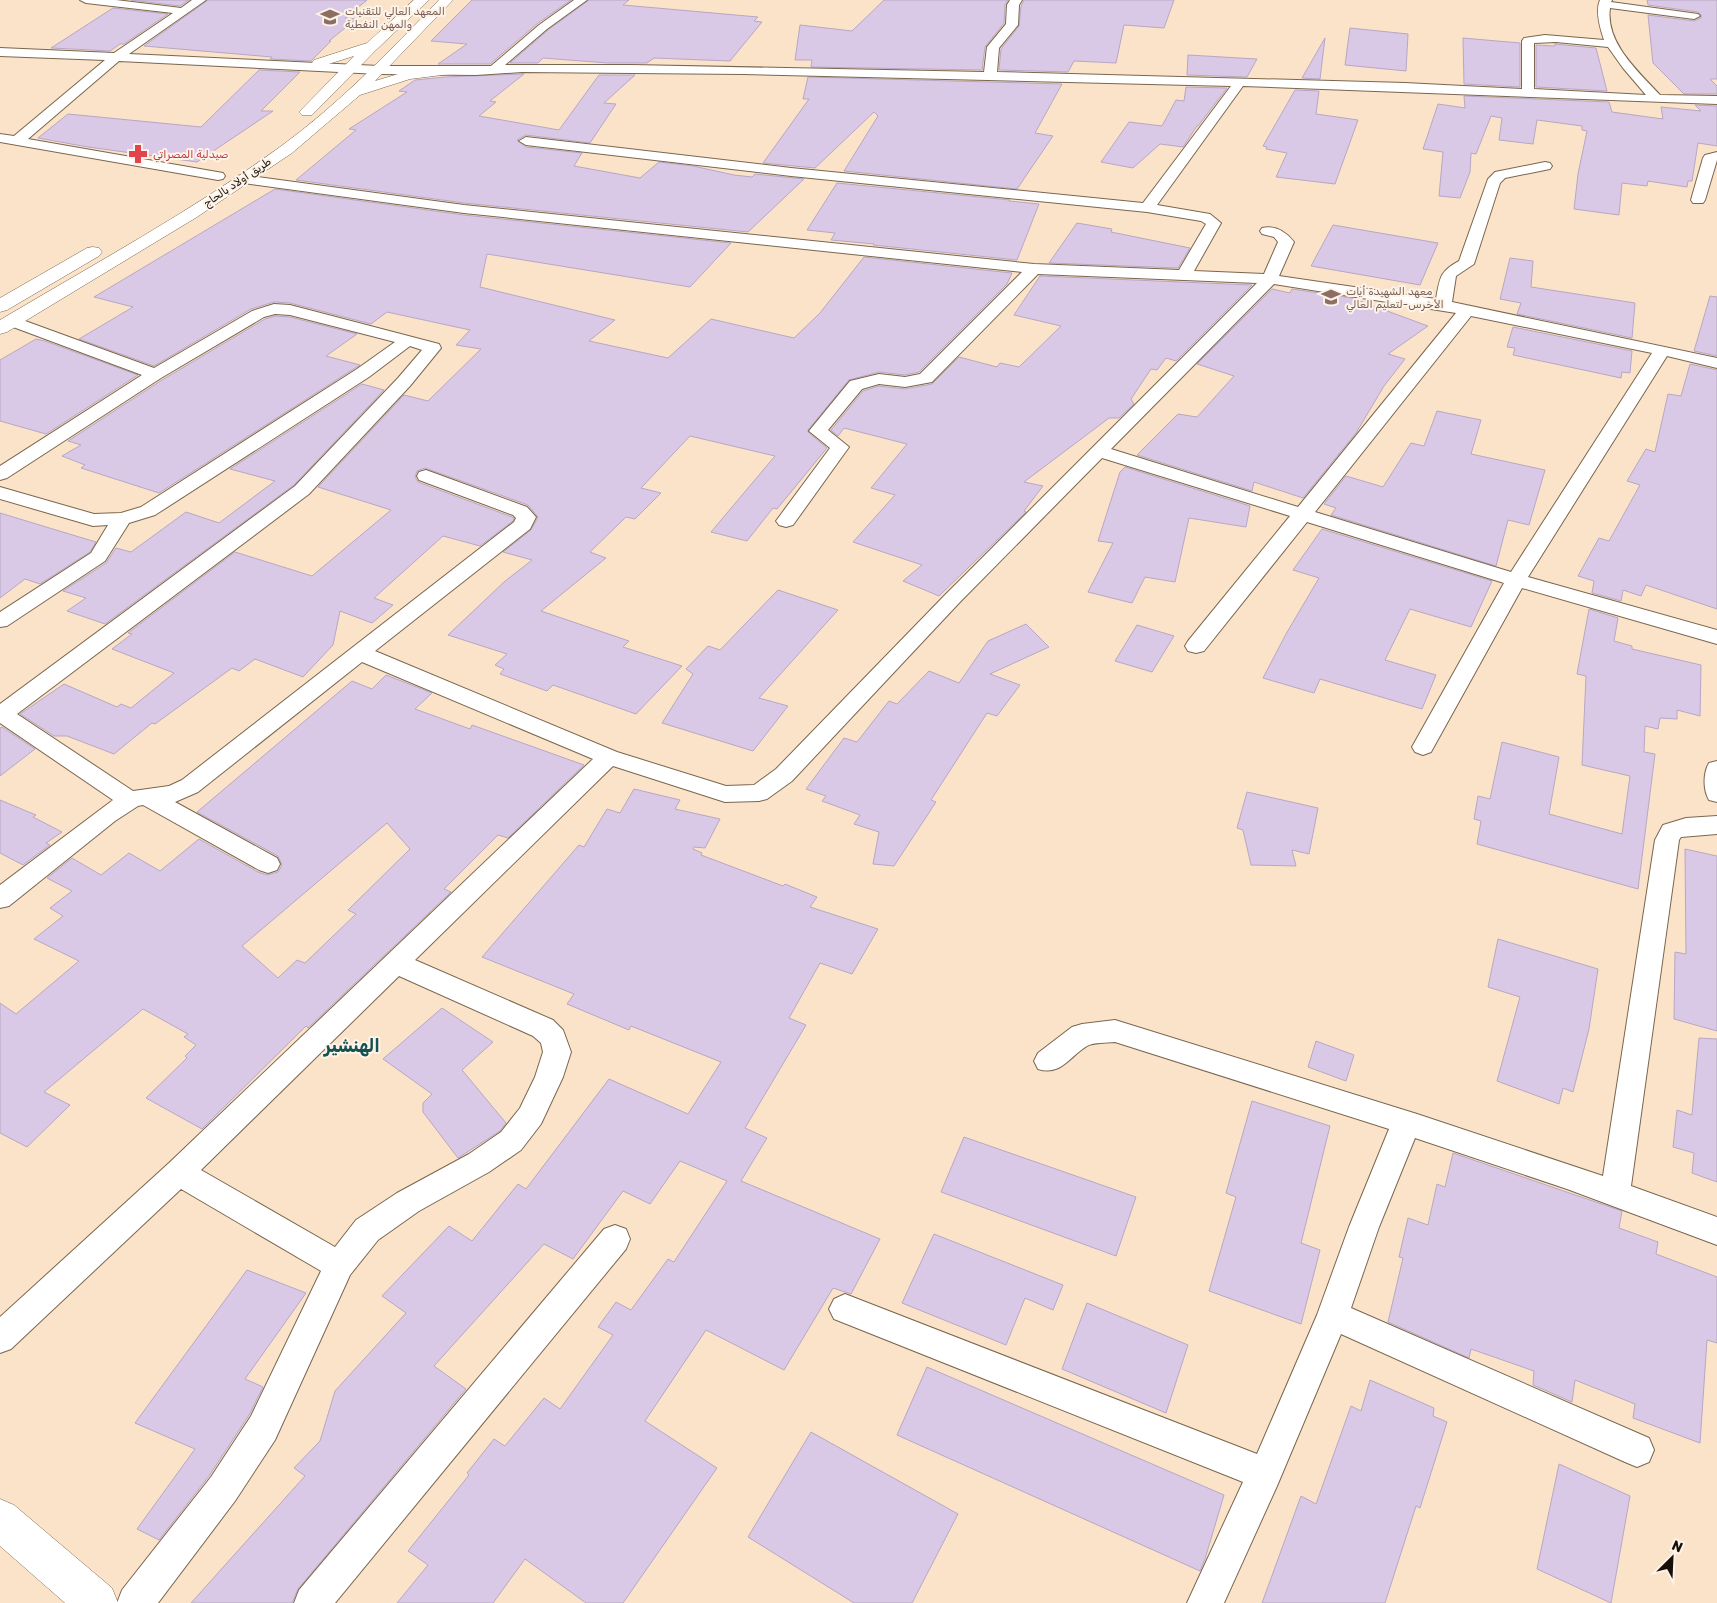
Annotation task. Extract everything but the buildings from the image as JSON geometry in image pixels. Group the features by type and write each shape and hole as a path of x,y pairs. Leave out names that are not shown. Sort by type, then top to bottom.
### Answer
{"main road":[{"path":"294,122 329,91 371,46 422,0"},
{"name":"طريق أولاد بالحاج","path":"202,187 218,176 238,172 286,150 382,67 411,50 446,0"},
{"path":"329,91 326,80 313,65 371,46"},
{"path":"411,50 446,68"},
{"path":"353,94 408,75 446,68"},
{"name":"طريق أولاد بالحاج","path":"5,325 191,213 238,172"},
{"path":"0,306 104,246"},
{"path":"0,1519 97,1603"}],"street":[{"path":"86,0 181,11"},
{"path":"7,141 115,58 181,11 200,0"},
{"path":"497,66 543,27 580,0"},
{"path":"990,75 993,47 1012,25 1013,5 1016,0"},
{"path":"1656,99 1612,44 1603,22 1605,2 1694,16"},
{"path":"1528,93 1528,41 1531,39 1543,38 1612,44"},
{"path":"0,52 382,67 731,69 990,75 1240,82 1717,100"},
{"path":"446,68 497,66 522,68"},
{"path":"1147,208 1240,82"},
{"path":"7,141 218,176"},
{"path":"526,141 791,172 1147,208 1205,217 1214,223 1184,275"},
{"path":"1698,200 1710,158 1717,156"},
{"path":"1443,305 1448,276 1451,272 1466,264 1493,182 1500,175 1545,166"},
{"path":"238,172 502,214 1034,269 1270,279 1443,305 1717,363"},
{"path":"360,653 609,757 725,794 760,793 784,775 952,599 1270,279 1286,242 1279,234 1267,231"},
{"path":"786,521 840,447 818,431 856,385 880,379 905,382 926,378 1034,269"},
{"path":"0,474 155,374 258,314 274,309 290,310 433,348 302,490 2,714 138,798 268,864"},
{"path":"1196,646 1467,310"},
{"path":"5,325 155,374"},
{"path":"0,492 93,520 122,519 148,511 363,373 408,340"},
{"path":"1423,747 1516,580 1662,350"},
{"path":"1098,451 1516,580 1717,637"},
{"path":"0,899 107,815 138,798 173,794 190,786 523,525 526,517 520,511 426,476"},
{"path":"0,621 98,557 122,519"},
{"path":"0,1338 180,1172 609,757"},
{"path":"1717,769 1717,794"},
{"path":"1615,1192 1667,840 1672,831 1686,827 1717,825"},
{"path":"135,1603 223,1489 263,1428 339,1265 368,1230 408,1202 479,1163 511,1141 531,1116 549,1077 557,1052 553,1038 543,1028 396,963"},
{"path":"1048,1061 1082,1035 1114,1031 1406,1123 1615,1192 1717,1231"},
{"path":"1204,1603 1265,1474 1333,1315 1364,1227 1406,1123"},
{"path":"180,1172 339,1265"},
{"path":"312,1603 615,1239"},
{"path":"845,1310 1265,1474"},
{"path":"1333,1315 1637,1450"}],"place":[{"name":"المعهد العالي للتقنيات والمهن النفطية","path":"330,17"},
{"name":"صيدلية المصراتي","path":"138,154"},
{"name":"معهد الشهيدة أيات الأخرس-لتعليم العالي","path":"1331,297"}],"district":[{"name":"الهنشير","path":"352,1046"}]}
